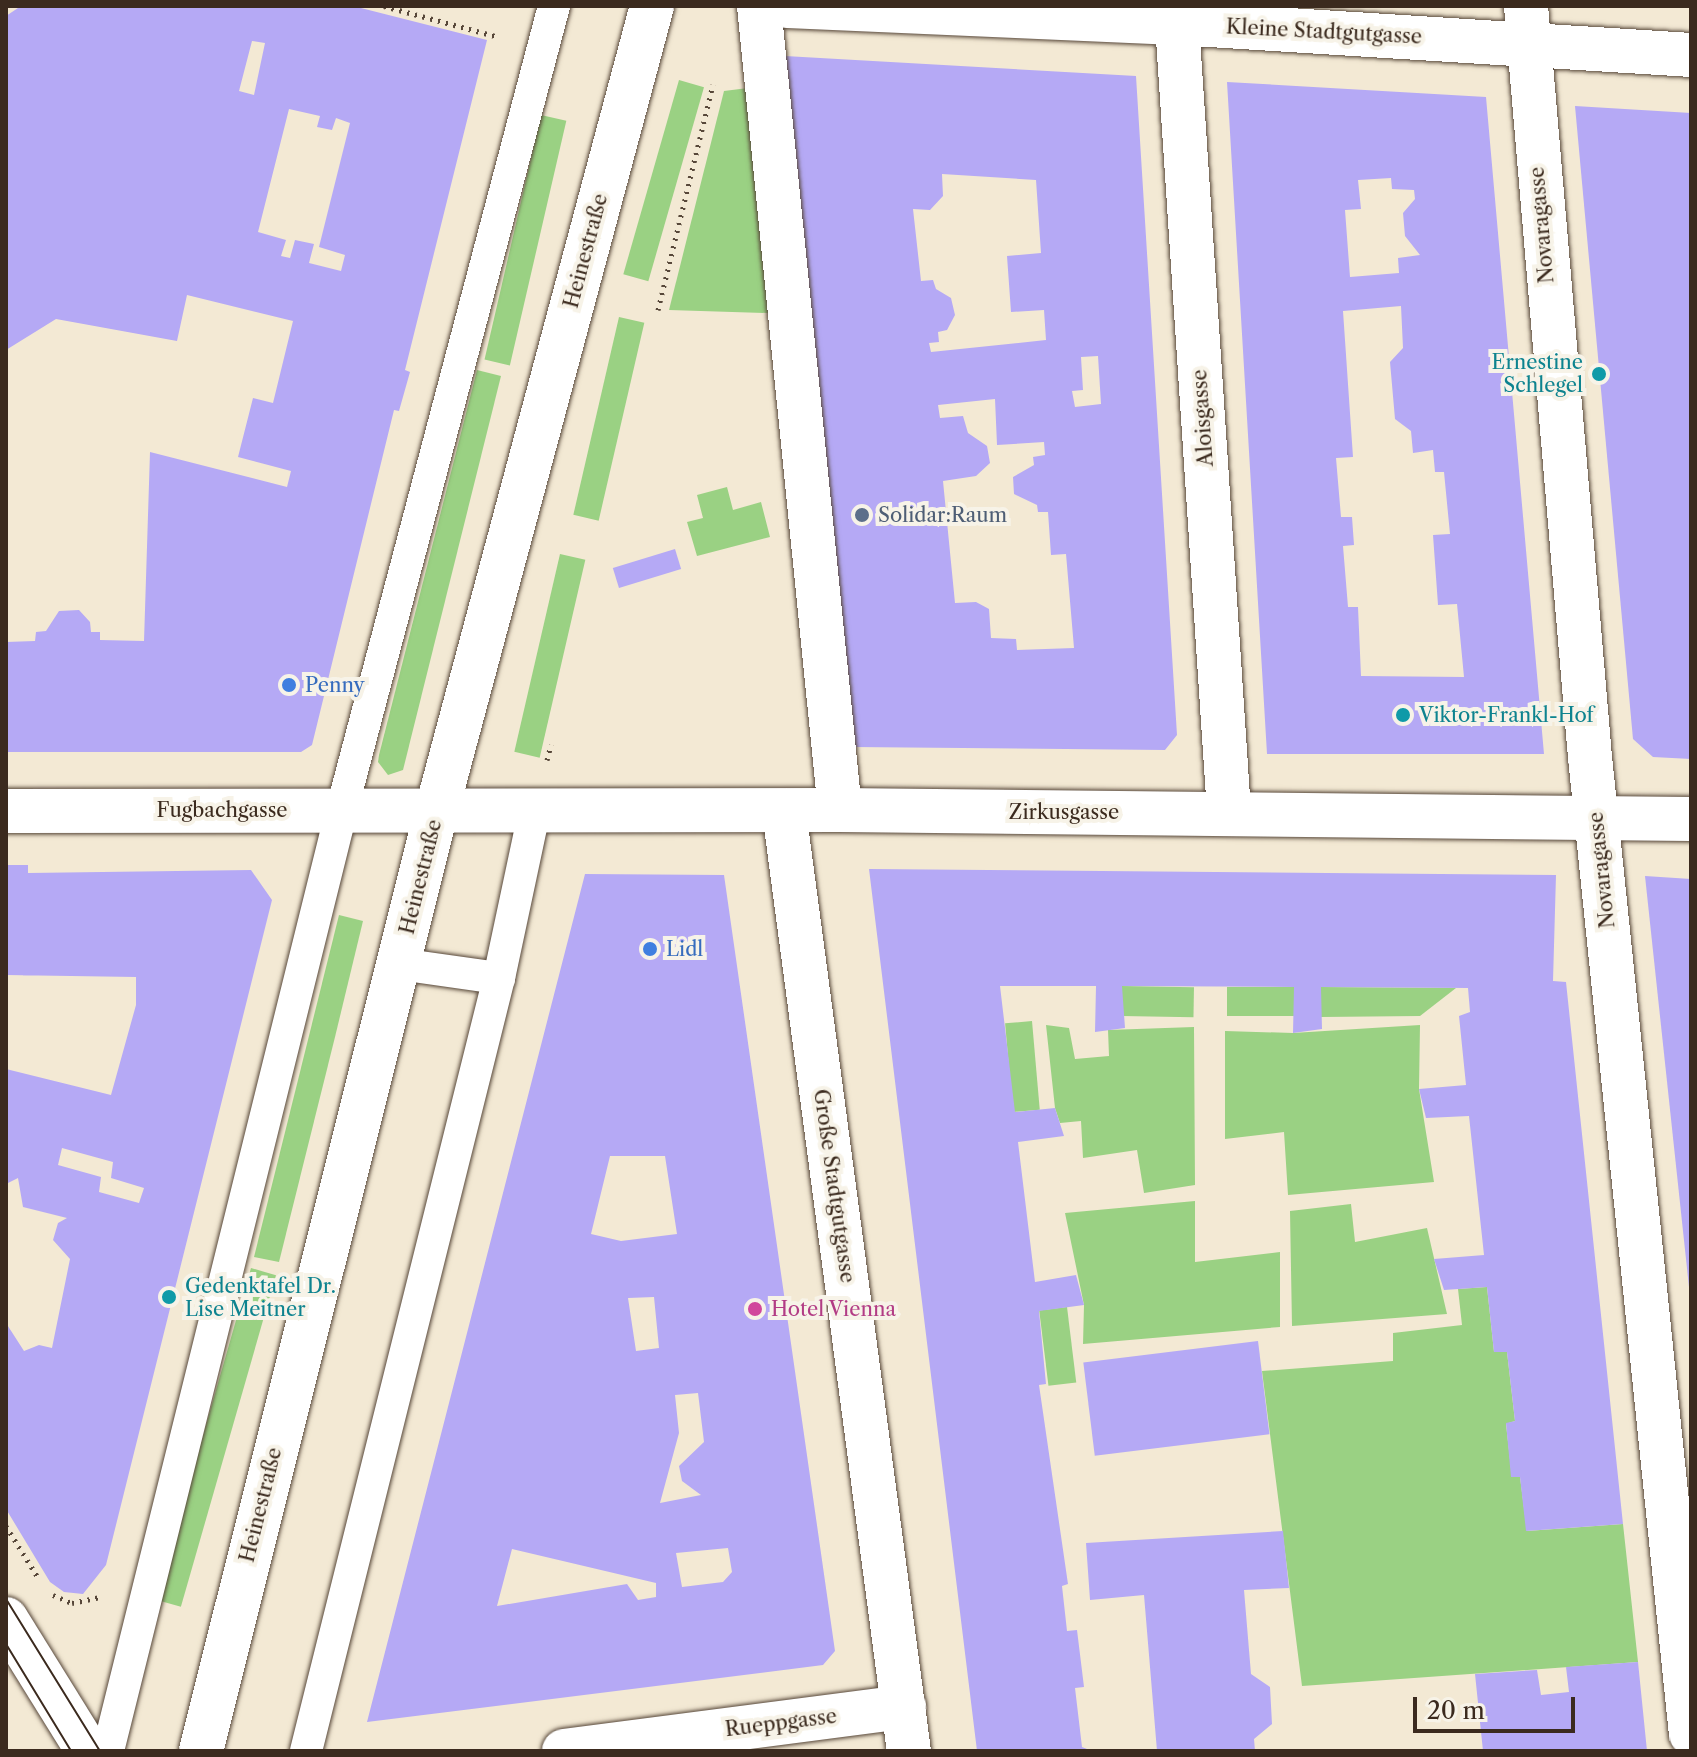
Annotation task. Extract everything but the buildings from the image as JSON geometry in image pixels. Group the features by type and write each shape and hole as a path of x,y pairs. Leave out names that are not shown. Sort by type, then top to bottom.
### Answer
{"street":[{"name":"Heinestraße","path":"201,1751 437,809 652,6"},
{"path":"759,6 840,810"},
{"name":"Kleine Stadtgutgasse","path":"787,6 1177,23 1526,25 1691,55"},
{"name":"Aloisgasse","path":"1177,23 1229,813"},
{"name":"Novaragasse","path":"1526,25 1597,816 1691,1734"},
{"name":"Fugbachgasse","path":"6,811 437,809"},
{"name":"Zirkusgasse","path":"437,809 1691,819"},
{"name":"Große Stadtgutgasse","path":"784,811 909,1751"},
{"path":"6,1619 88,1751"},
{"name":"Rueppgasse","path":"564,1751 904,1707"}],"lane":[{"path":"108,1751 342,809 554,6"},
{"path":"306,1751 499,978 535,809"},
{"path":"399,964 499,978"}],"path":[{"path":"658,310 716,74"},
{"path":"6,1526 48,1593 72,1603 112,1591"}],"green space":[{"path":"679,80 704,87 648,281 623,274"},
{"path":"748,88 768,313 669,310 724,91"},
{"path":"541,115 566,121 510,365 485,360"},
{"path":"619,317 644,323 599,521 573,515"},
{"path":"477,370 501,376 403,770 388,775 378,762 379,755"},
{"path":"727,487 733,510 761,502 770,537 697,556 687,522 703,518 697,495"},
{"path":"560,554 585,560 540,758 514,752"},
{"path":"339,915 363,921 335,1037 279,1262 254,1257"},
{"path":"1122,986 1194,987 1193,1017 1121,1016"},
{"path":"1227,987 1294,987 1294,1016 1227,1016"},
{"path":"1321,987 1456,988 1420,1016 1321,1017"},
{"path":"1032,1021 1040,1110 1013,1112 1005,1023"},
{"path":"1046,1025 1069,1028 1075,1059 1109,1056 1108,1030 1194,1027 1195,1185 1144,1193 1137,1150 1083,1158 1081,1121 1060,1123 1055,1108"},
{"path":"1420,1025 1419,1089 1434,1182 1288,1195 1284,1132 1225,1139 1225,1031 1293,1033"},
{"path":"1195,1201 1195,1262 1280,1252 1280,1327 1083,1344 1084,1305 1065,1213"},
{"path":"1351,1204 1355,1242 1427,1228 1447,1314 1292,1326 1290,1211"},
{"path":"251,1268 276,1275 181,1607 156,1600"},
{"path":"1487,1287 1494,1352 1507,1352 1515,1421 1506,1424 1512,1477 1520,1477 1527,1531 1623,1524 1638,1662 1302,1686 1262,1371 1393,1361 1393,1333 1462,1325 1458,1289"},
{"path":"1067,1307 1076,1382 1048,1386 1039,1310"}],"tram line":[{"path":"6,1599 100,1751"},
{"path":"6,1644 71,1751"}],"place":[{"name":"Ernestine Schlegel","path":"1599,374"},
{"name":"Solidar:Raum","path":"862,515"},
{"name":"Penny","path":"289,685"},
{"name":"Viktor-Frankl-Hof","path":"1403,715"},
{"name":"Lidl","path":"650,949"},
{"name":"Gedenktafel Dr. Lise Meitner","path":"169,1297"},
{"name":"Hotel Vienna","path":"755,1309"}]}
